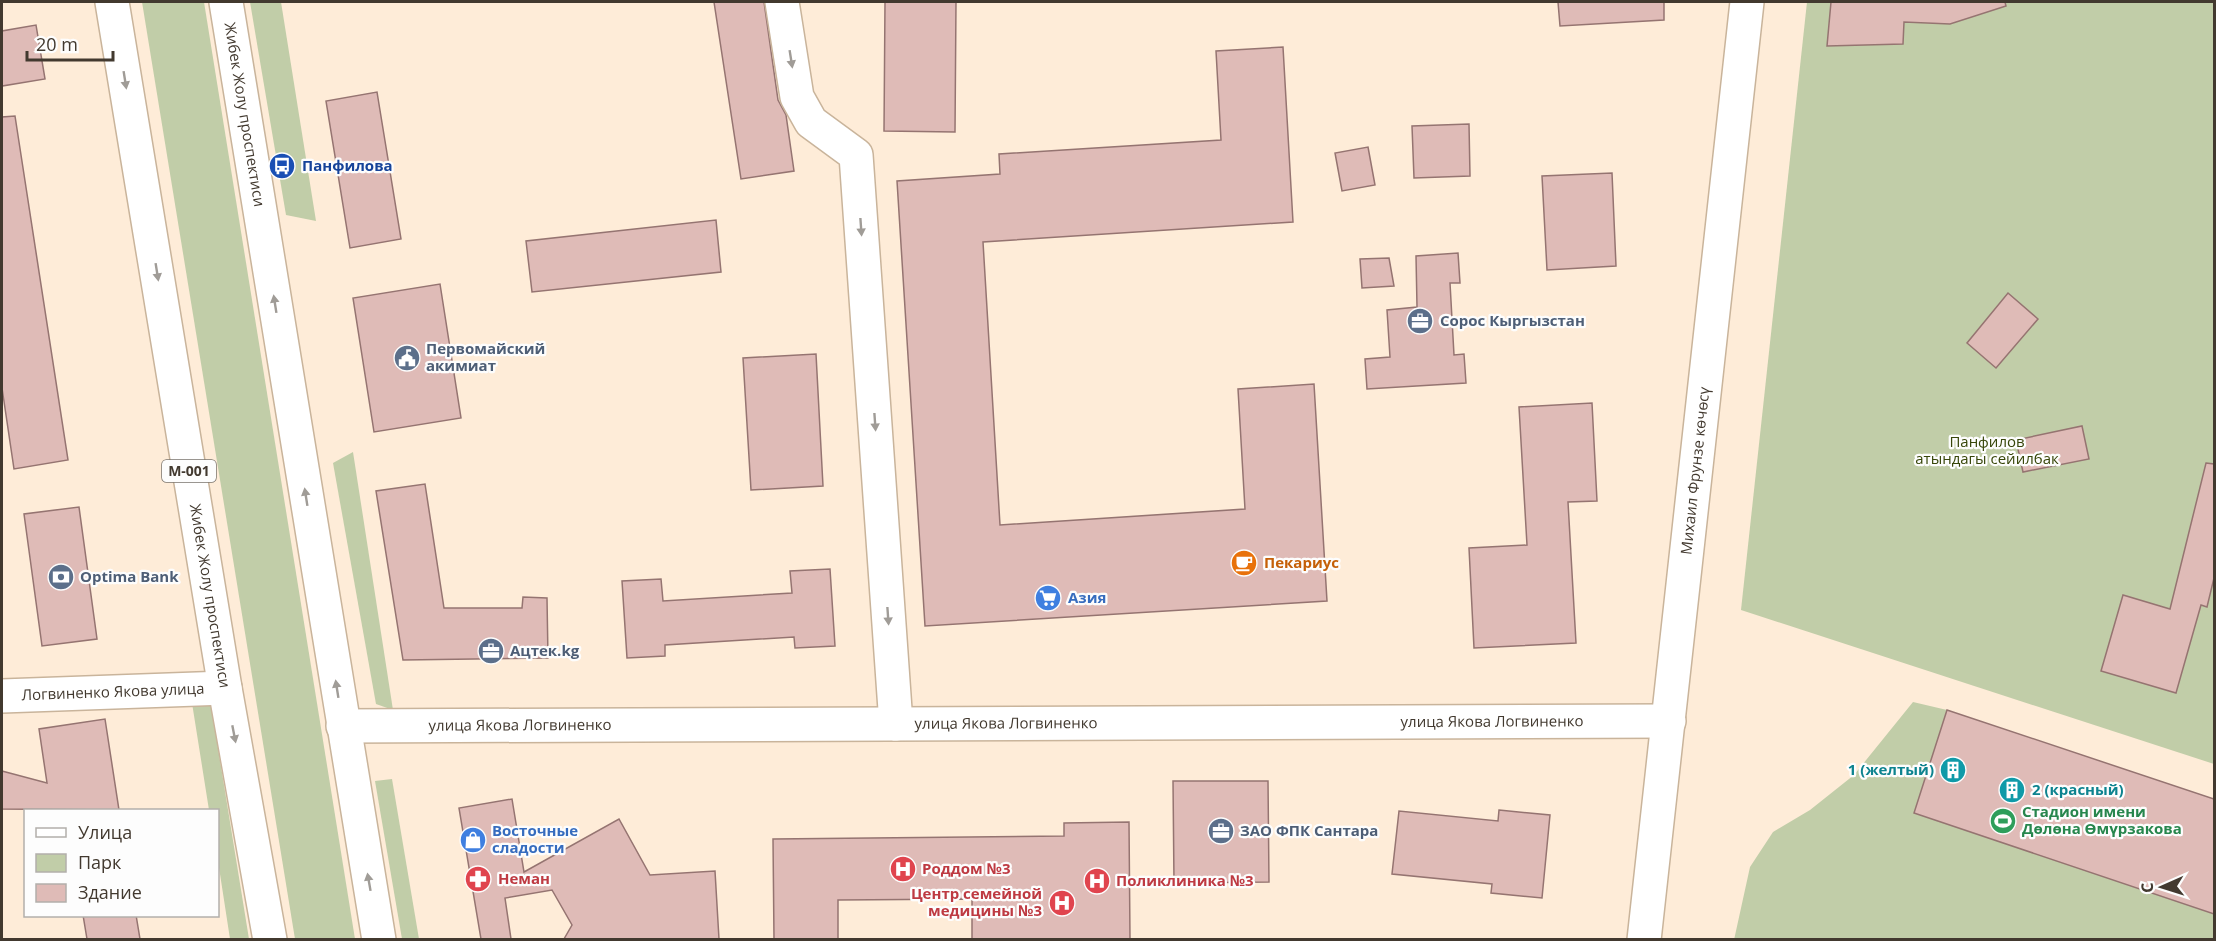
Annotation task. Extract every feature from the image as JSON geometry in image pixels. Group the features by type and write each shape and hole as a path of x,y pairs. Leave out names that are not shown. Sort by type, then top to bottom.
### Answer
{"main road":[{"name":"Жибек Жолу проспектиси","path":"112,2 225,688 270,939"},
{"name":"Жибек Жолу проспектиси","path":"226,2 379,939"},
{"path":"782,2 797,98 811,122 856,155 896,724"},
{"name":"Михаил Фрунзе көчөсү","path":"1644,939 1747,2"},
{"name":"Логвиненко Якова улица","path":"2,696 225,688"},
{"name":"улица Якова Логвиненко","path":"343,726 1669,721"}],"green space":[{"path":"142,2 204,2 355,939 295,939"},
{"path":"250,2 281,2 316,221 286,215"},
{"name":"Панфилов атындагы сейилбак","path":"1807,2 2214,2 2214,764 1741,610"},
{"path":"353,452 393,710 376,704 333,463"},
{"name":"Стадион имени Дөлөна Өмүрзакова","path":"1913,702 1947,710 2214,799 2214,939 1734,940 1750,867 1773,832 1810,810 1854,775"},
{"path":"192,703 211,705 249,939 230,939 219,868 219,809 209,809"},
{"path":"392,779 419,939 402,939 375,781"}],"building":[{"path":"714,2 764,2 778,100 786,115 794,171 741,179"},
{"path":"885,2 956,2 955,132 884,131"},
{"path":"1558,2 1664,2 1664,20 1560,26"},
{"path":"1831,2 2005,2 2006,6 1950,24 1904,22 1903,44 1827,46"},
{"path":"36,25 45,79 2,86 2,31"},
{"path":"1283,47 1293,222 983,242 1000,525 1245,509 1238,389 1314,384 1327,601 925,626 897,181 1000,174 999,154 1221,140 1216,51"},
{"path":"377,92 401,239 350,248 326,101"},
{"path":"15,116 68,460 14,469 2,388 2,117"},
{"path":"1469,124 1470,176 1414,178 1412,126"},
{"path":"1368,147 1375,185 1342,191 1335,153"},
{"path":"1612,173 1616,266 1547,270 1542,176"},
{"path":"716,220 721,272 532,292 526,241"},
{"name":"Сорос Кыргызстан","path":"1458,253 1460,283 1450,283 1454,355 1464,354 1466,383 1367,389 1365,359 1390,357 1387,310 1417,307 1416,256"},
{"path":"1389,258 1394,286 1362,288 1360,259"},
{"name":"Первомайский акимиат","path":"440,284 461,418 374,432 353,298"},
{"path":"2008,293 2038,319 1996,368 1967,343"},
{"path":"816,354 823,486 751,490 743,358"},
{"path":"1592,403 1597,501 1568,502 1576,643 1474,648 1469,548 1527,545 1519,407"},
{"path":"2082,426 2089,459 2023,472 2016,440"},
{"path":"2206,463 2214,464 2214,578 2207,607 2201,605 2176,693 2101,671 2123,595 2170,609"},
{"path":"425,484 444,608 522,608 523,597 547,598 548,658 403,660 376,491"},
{"name":"Optima Bank","path":"79,507 97,639 42,646 24,514"},
{"path":"830,569 835,646 795,648 794,637 665,645 665,656 627,658 622,581 661,579 663,601 792,593 790,571"},
{"path":"1947,710 2214,799 2214,914 1914,813"},
{"path":"105,719 119,809 2,809 2,771 47,783 39,729"},
{"name":"ЗАО ФПК Сантара","path":"1173,781 1268,781 1269,882 1174,883"},
{"path":"512,799 524,872 619,819 650,875 715,871 719,939 564,939 572,925 552,890 505,898 511,939 481,939 459,808"},
{"path":"1499,810 1550,815 1542,898 1491,893 1492,884 1392,874 1399,811 1498,821"},
{"name":"Роддом №3","path":"1129,822 1130,939 972,939 972,899 838,900 838,939 774,939 773,839 1064,836 1064,823"},
{"path":"83,917 136,917 140,939 87,939"}],"place":[{"name":"Панфилова","path":"282,166"},
{"name":"Сорос Кыргызстан","path":"1420,321"},
{"name":"Первомайский акимиат","path":"407,358"},
{"name":"Пекариус","path":"1244,563"},
{"name":"Optima Bank","path":"61,577"},
{"name":"Азия","path":"1048,598"},
{"name":"Ацтек.kg","path":"491,651"},
{"name":"1 (желтый)","path":"1953,770"},
{"name":"2 (красный)","path":"2012,790"},
{"name":"Стадион имени Дөлөна Өмүрзакова","path":"2003,821"},
{"name":"ЗАО ФПК Сантара","path":"1221,831"},
{"name":"Восточные сладости","path":"473,840"},
{"name":"Роддом №3","path":"903,869"},
{"name":"Неман","path":"478,879"},
{"name":"Поликлиника №3","path":"1097,881"},
{"name":"Центр семейной медицины №3","path":"1062,903"}]}
